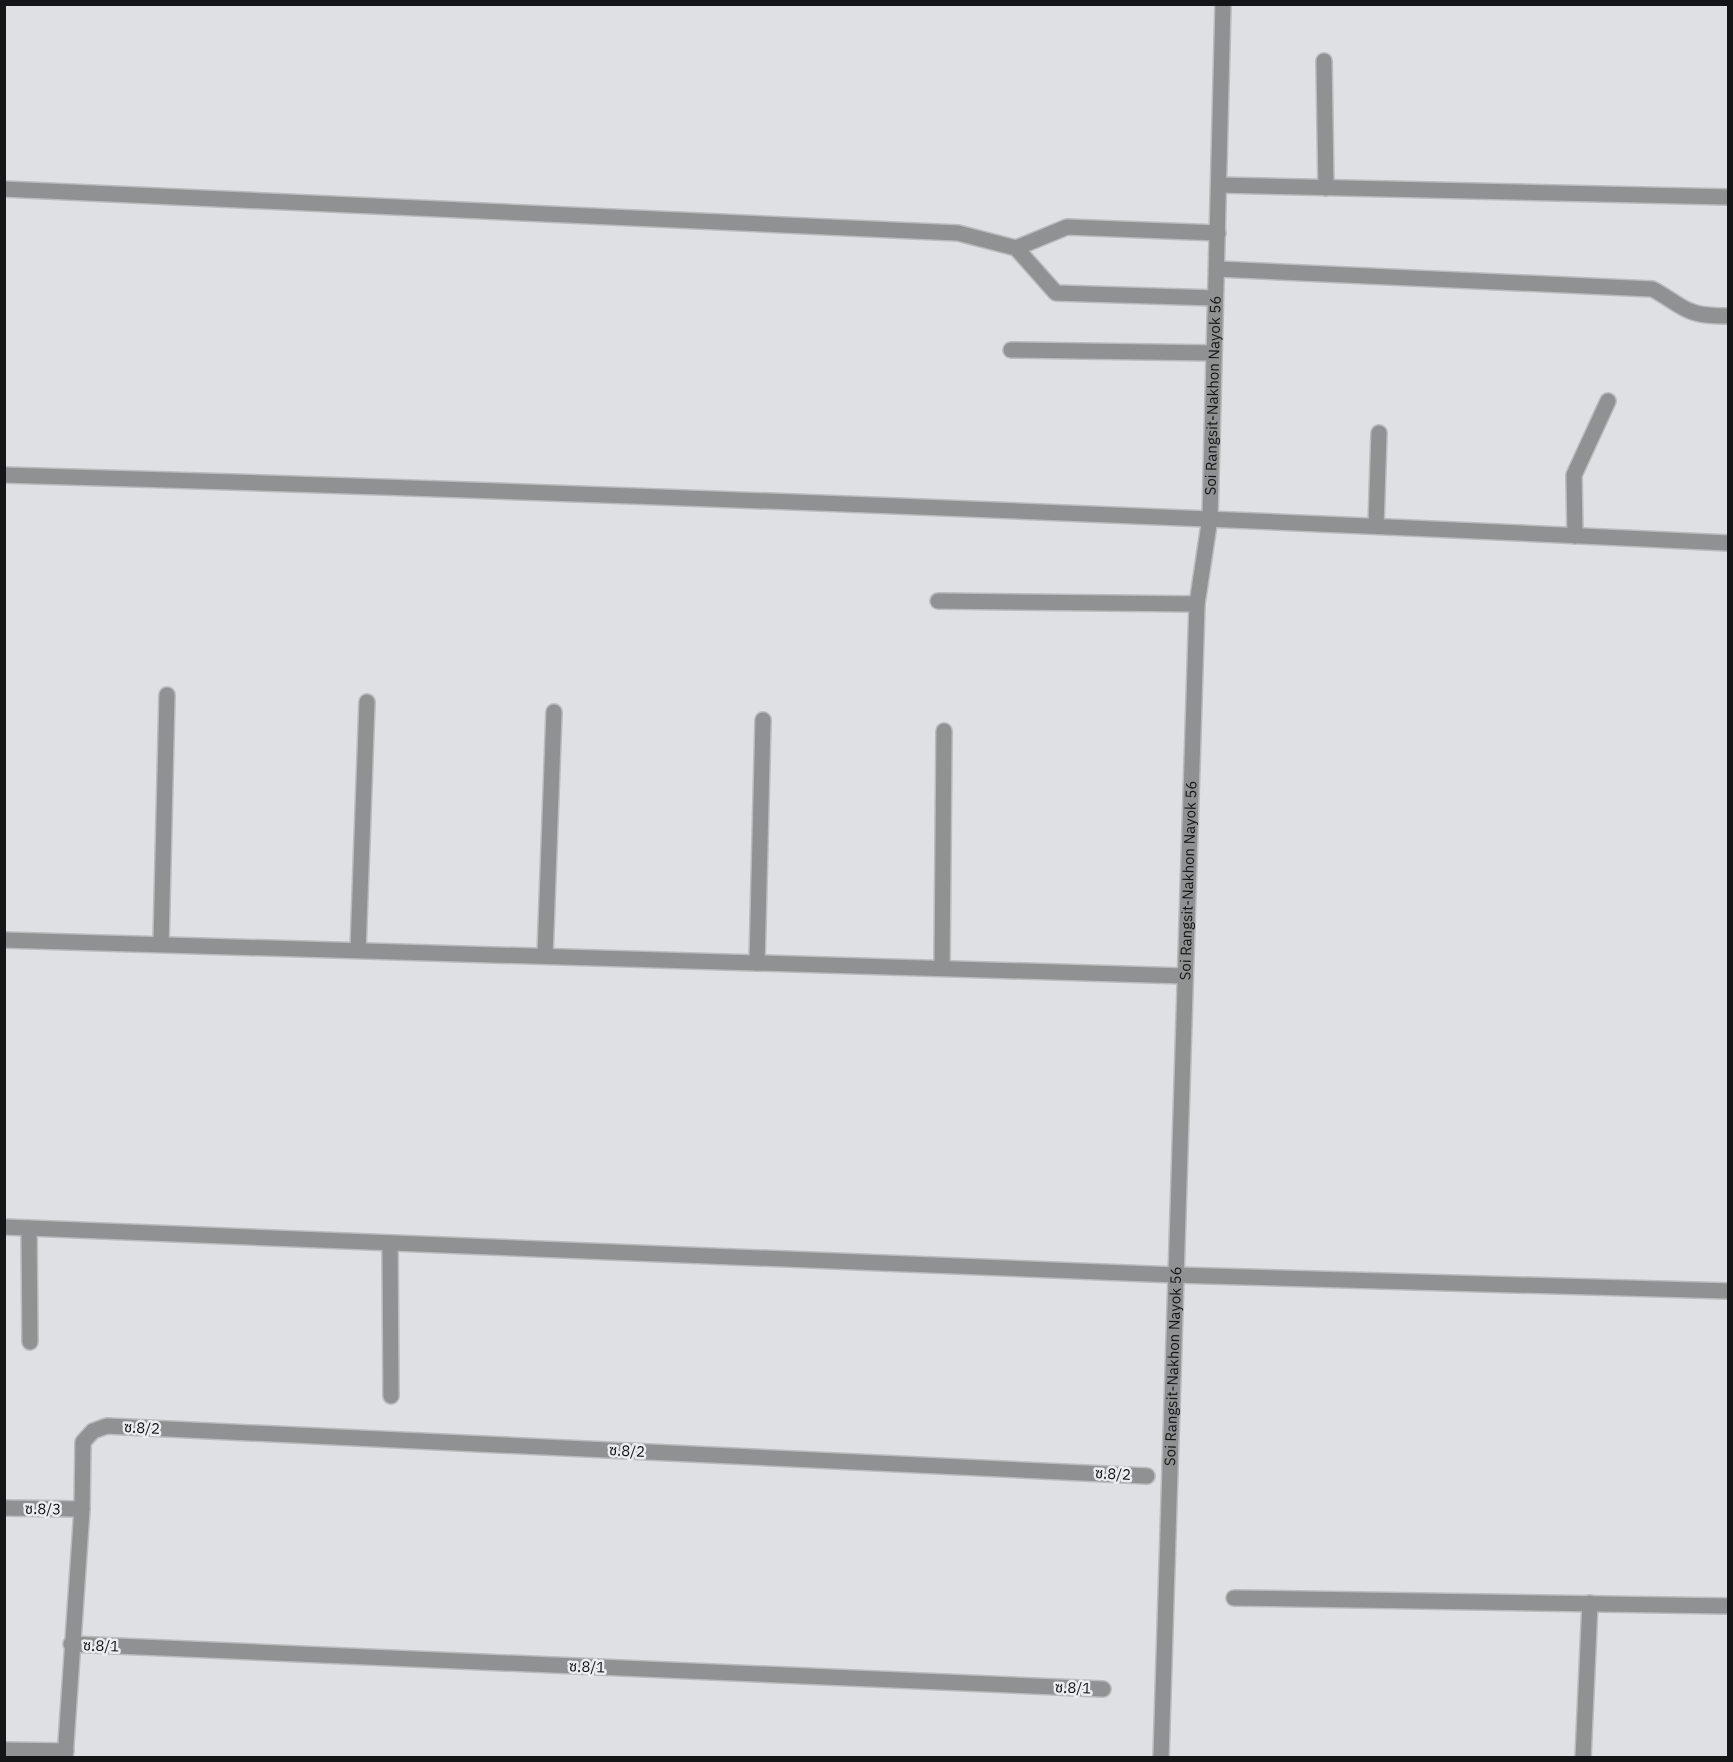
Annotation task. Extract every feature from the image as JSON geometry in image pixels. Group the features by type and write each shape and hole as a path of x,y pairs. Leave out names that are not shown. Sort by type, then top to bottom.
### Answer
{"street":[{"name":"Soi Rangsit-Nakhon Nayok 56","path":"1161,1758 1197,604 1210,518 1223,4"},
{"path":"1324,61 1326,188"},
{"path":"1219,185 1728,197"},
{"path":"4,189 958,233 1016,248 1056,293 1215,298"},
{"path":"1016,248 1067,227 1218,233"},
{"path":"1218,269 1652,289 1671,297 1688,310 1710,316 1728,316"},
{"path":"1011,350 1214,353"},
{"path":"1575,536 1574,475 1608,401"},
{"path":"1377,526 1379,433"},
{"path":"4,475 492,489 1210,518 1728,543"},
{"path":"938,601 1197,604"},
{"path":"161,944 167,695"},
{"path":"358,950 367,702"},
{"path":"545,956 554,712"},
{"path":"757,963 763,720"},
{"path":"942,968 944,731"},
{"path":"4,940 1185,976"},
{"path":"4,1227 1175,1275 1728,1291"},
{"path":"29,1228 30,1342"},
{"path":"390,1243 391,1396"},
{"name":"ซ.8/2","path":"82,1509 83,1442 93,1431 107,1426 1147,1476"},
{"name":"ซ.8/3","path":"4,1508 82,1509"},
{"path":"4,1750 65,1754 82,1509"},
{"path":"1234,1598 1728,1606"},
{"path":"1583,1758 1590,1603"},
{"name":"ซ.8/1","path":"71,1644 1103,1689"}]}
